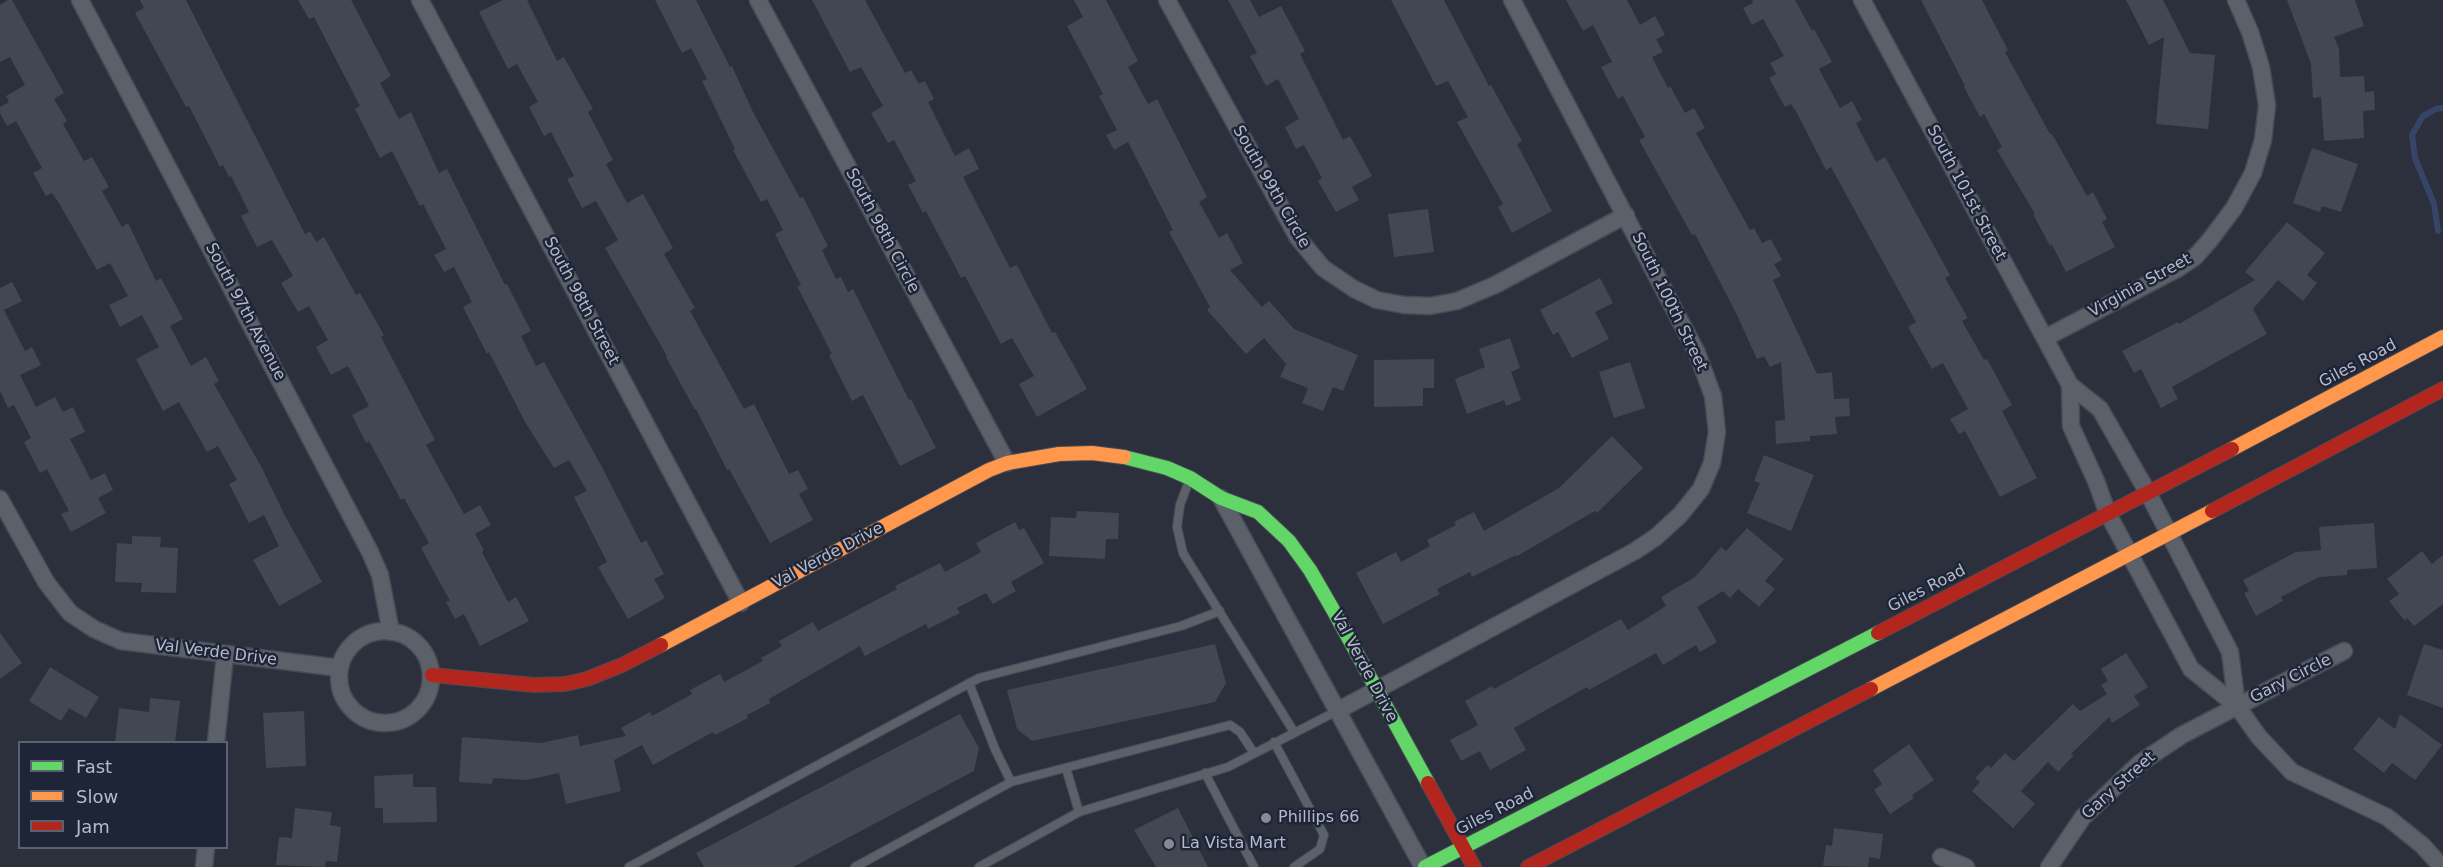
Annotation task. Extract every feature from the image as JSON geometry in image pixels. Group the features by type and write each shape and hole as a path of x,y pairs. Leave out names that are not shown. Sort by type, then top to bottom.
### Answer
{"main road":[{"name":"Giles Road","path":"1424,867 2108,514 2443,337"},
{"path":"1528,867 2443,389"},
{"name":"Val Verde Drive","path":"432,675 534,684 576,682 622,665 971,478 1007,463 1059,454 1109,454 1147,461 1190,478 1221,498 1258,512 1289,541 1310,570 1332,608 1474,867"}],"street":[{"name":"South 97th Avenue","path":"80,0 370,552 380,575 391,632"},
{"name":"South 98th Street","path":"420,0 741,603"},
{"name":"South 98th Circle","path":"758,0 1007,463"},
{"name":"South 99th Circle","path":"1167,0 1298,238 1333,277 1359,292 1377,300 1404,305 1430,306 1457,301 1481,292 1626,215"},
{"name":"South 100th Street","path":"1337,711 1635,551 1656,537 1680,514 1701,489 1712,463 1718,432 1713,396 1697,353 1512,0"},
{"name":"South 101st Street","path":"1862,0 2070,385 2100,409 2148,493 2230,651 2237,706"},
{"name":"Virginia Street","path":"2045,338 2177,269 2195,257 2228,216 2244,190 2253,173 2263,140 2267,105 2261,67 2250,32 2236,0"},
{"name":"South 101st Street","path":"2070,385 2071,426 2108,514 2191,669 2237,706 2259,737 2292,772 2387,817 2422,845 2442,867"},
{"name":"Val Verde Drive","path":"1221,498 1424,867"},
{"name":"Val Verde Drive","path":"0,499 46,582 70,613 94,629 122,641 340,669"},
{"path":"375,632 391,632 411,639 422,649 432,675 425,700 416,711 394,722 378,723 353,711 344,698 340,684 340,669 345,655 360,638 375,632"},
{"name":"Gary Circle","path":"2237,706 2344,651"},
{"path":"216,741 225,655"},
{"name":"Gary Street","path":"2049,867 2083,817 2140,763 2182,735 2237,706"},
{"path":"204,866 206,849"},
{"path":"1941,857 1965,867"}],"lane":[{"path":"1190,478 1180,505 1177,527 1183,553 1294,732"},
{"path":"629,867 969,683 999,673 1182,626 1220,611"},
{"path":"969,683 995,749 1011,782"},
{"path":"979,867 1079,812 1228,767 1337,711"},
{"path":"855,867 1011,782 1230,725 1240,732 1254,753"},
{"path":"1274,742 1324,835 1320,849 1294,867"},
{"path":"1066,768 1079,812"},
{"path":"1205,773 1254,867"}],"building":[{"path":"12,0 64,93 54,99 67,121 63,124 84,161 92,157 109,187 102,191 122,227 128,223 156,281 161,278 183,319 170,326 191,366 206,357 219,381 214,384 262,468 284,514 322,582 279,606 253,560 279,546 264,515 249,523 229,484 237,480 218,446 207,452 179,402 163,411 136,359 159,347 142,315 120,327 109,305 128,296 110,263 97,270 59,203 52,193 46,196 33,173 42,168 16,121 7,126 0,113 0,107 9,102 6,96 25,85 10,57 0,62 0,5"},
{"path":"140,0 186,0 305,234 310,231 316,242 324,237 356,295 360,293 384,335 381,337 435,440 426,445 464,514 480,505 491,525 475,534 484,550 482,552 508,602 516,597 529,621 480,646 464,614 455,619 446,602 450,601 421,548 429,543 404,498 401,500 369,441 366,443 352,415 369,406 348,366 331,375 316,347 328,340 309,306 298,312 281,283 293,276 272,240 257,247 241,216 249,212 231,176 229,177 223,165 220,167 189,106 186,107 135,13 144,8"},
{"path":"298,0 351,0 391,76 380,83 399,119 411,112 439,173 447,169 505,285 507,284 531,331 521,336 536,366 544,362 641,543 646,540 664,574 654,579 665,598 628,619 598,567 607,562 574,497 587,491 569,460 554,468 525,422 463,307 472,302 454,267 444,272 434,255 446,249 423,204 420,206 392,151 380,158 355,109 360,106 314,17 309,19"},
{"path":"503,0 527,0 557,61 564,57 593,109 588,112 613,160 606,164 627,203 643,194 673,248 664,254 695,308 690,311 744,409 754,404 789,474 798,470 808,489 799,494 813,520 770,543 729,469 727,470 667,356 605,248 618,240 596,201 582,208 567,179 574,176 551,132 544,136 529,107 538,102 517,64 508,69 479,12"},
{"path":"655,0 696,0 730,67 732,66 753,112 800,198 803,197 828,246 822,250 836,279 841,277 848,292 853,289 936,448 900,466 863,395 852,401 829,355 832,354 797,286 801,285 775,234 783,230 767,199 761,202 733,150 735,149 702,81 707,79 691,48 682,53"},
{"path":"812,0 865,0 905,73 911,70 919,84 925,81 934,99 928,102 955,156 969,148 979,169 963,177 1010,268 1017,265 1052,333 1055,332 1087,389 1037,417 1019,384 1034,376 1012,338 1001,344 965,276 961,278 926,211 923,213 908,185 916,181 894,140 888,143 871,113 883,106 861,67 850,72"},
{"path":"1074,0 1106,0 1138,61 1128,67 1148,104 1157,99 1207,197 1199,202 1219,238 1227,233 1243,263 1230,270 1262,307 1269,301 1294,329 1358,355 1343,391 1333,387 1323,411 1302,403 1308,388 1280,377 1286,364 1264,338 1246,354 1207,310 1210,307 1169,232 1173,230 1128,142 1114,150 1106,135 1117,130 1099,96 1103,94 1067,26 1083,17"},
{"path":"1228,0 1250,0 1259,17 1281,6 1305,51 1300,54 1343,140 1350,136 1372,176 1352,187 1359,200 1336,212 1318,181 1322,178 1304,145 1296,149 1285,127 1299,119 1278,79 1266,86 1250,56 1257,53"},
{"path":"1391,0 1444,0 1489,86 1491,85 1522,141 1517,144 1552,211 1512,233 1498,207 1503,204 1457,122 1468,117 1448,81 1436,86"},
{"path":"1566,0 1627,0 1640,25 1655,16 1665,35 1656,39 1663,52 1652,57 1668,88 1670,86 1685,113 1694,108 1705,128 1696,133 1750,230 1754,228 1762,243 1771,239 1782,260 1774,264 1781,276 1773,280 1817,374 1832,372 1834,399 1849,398 1850,416 1835,417 1837,434 1810,436 1810,441 1776,444 1775,421 1785,420 1781,362 1770,367 1764,356 1757,359 1695,234 1692,235 1639,140 1645,137 1623,96 1618,99 1601,67 1612,62 1593,25 1583,31"},
{"path":"1752,0 1795,0 1812,31 1814,29 1832,62 1819,69 1840,108 1852,101 1862,120 1856,123 1876,162 1885,157 1950,275 1945,278 1968,318 1962,321 1984,360 1987,359 2012,405 2002,411 2037,478 2000,497 1965,431 1959,434 1950,419 1968,409 1943,363 1932,369 1908,327 1916,322 1831,167 1826,170 1797,113 1791,104 1785,107 1769,78 1776,74 1770,63 1784,56 1763,19 1752,25 1743,8 1753,3"},
{"path":"1921,0 1982,0 2008,50 2005,52 2050,134 2087,196 2093,192 2107,219 2102,222 2115,247 2066,272 1997,150 2002,147 1984,114 1980,117"},
{"path":"2126,0 2163,0 2190,53 2215,55 2208,129 2156,124 2164,37 2149,45"},
{"path":"2287,0 2355,0 2364,26 2334,37 2339,49 2340,77 2364,76 2365,92 2374,91 2375,110 2363,111 2364,138 2324,141 2321,97 2313,98 2311,64"},
{"path":"2312,148 2358,164 2341,212 2322,206 2320,212 2293,203"},
{"path":"1428,209 1434,252 1394,257 1388,214"},
{"path":"2287,222 2325,253 2307,275 2317,283 2303,301 2278,280 2253,309 2267,334 2172,387 2178,399 2161,408 2141,369 2134,373 2122,351 2178,322 2179,324 2255,280 2245,272"},
{"path":"1600,278 1613,303 1595,312 1609,339 1572,358 1558,332 1553,335 1540,310"},
{"path":"12,282 22,301 4,310 25,351 32,347 41,365 20,375 36,407 55,397 63,412 73,407 85,432 70,439 91,480 105,473 113,490 98,498 106,513 71,532 61,514 69,511 47,469 40,473 24,442 31,438 14,405 8,408 0,391 0,288"},
{"path":"1510,338 1520,368 1511,372 1521,400 1506,406 1504,400 1467,414 1455,379 1485,367 1479,349"},
{"path":"1434,359 1434,388 1423,388 1423,406 1374,407 1374,360"},
{"path":"1630,362 1645,408 1614,418 1599,372"},
{"path":"1612,436 1643,468 1597,513 1595,511 1517,556 1472,577 1470,572 1437,589 1440,594 1383,624 1356,573 1396,552 1401,562 1430,546 1427,540 1456,525 1454,522 1474,512 1484,531 1559,488"},
{"path":"1764,455 1814,475 1791,531 1747,513 1760,483 1754,481"},
{"path":"1077,511 1119,513 1118,539 1106,539 1105,559 1049,556 1051,517 1076,518"},
{"path":"1015,522 1019,530 1024,528 1044,563 1011,582 1016,591 993,604 986,593 957,608 960,613 928,629 926,624 865,656 860,646 769,699 770,703 747,715 748,718 715,735 713,732 653,765 642,745 614,760 621,791 566,804 559,773 527,780 493,778 492,784 459,782 462,737 541,743 578,735 580,746 626,736 621,728 650,712 652,716 692,694 690,690 720,674 724,682 763,661 761,658 782,646 779,641 813,622 818,631 897,589 895,586 940,563 945,572 981,552 976,543"},
{"path":"2374,523 2377,568 2347,570 2347,575 2319,577 2281,597 2283,601 2256,616 2244,593 2249,591 2243,580 2296,552 2321,550 2319,527"},
{"path":"1747,528 1784,559 1765,581 1775,589 1759,607 1738,589 1730,598 1723,591 1697,607 1717,642 1700,652 1696,645 1663,665 1656,653 1589,690 1587,687 1514,728 1526,750 1490,770 1480,751 1461,761 1450,740 1478,725 1465,701 1492,686 1494,689 1621,619 1628,630 1666,606 1661,597 1695,577 1721,547 1726,551"},
{"path":"132,536 161,537 160,547 178,548 176,593 141,592 142,583 115,582 117,543 132,544"},
{"path":"2422,551 2432,564 2443,555 2443,604 2414,626 2407,618 2405,621 2389,601 2399,594 2387,579"},
{"path":"0,633 22,663 0,679"},
{"path":"1215,644 1226,683 1215,702 1032,741 1017,729 1007,690"},
{"path":"2424,644 2443,650 2443,708 2407,695"},
{"path":"2126,653 2148,687 2134,696 2140,705 2112,723 2109,717 2071,754 2074,755 2058,772 2048,762 2021,791 2035,804 2013,828 1972,791 1980,782 1975,778 1988,765 1991,768 2005,753 2014,761 2073,704 2080,711 2107,694 2101,685 2108,681 2101,669"},
{"path":"50,667 99,697 86,718 69,708 61,721 29,701"},
{"path":"150,698 180,701 175,741 115,741 119,708 149,712"},
{"path":"304,711 306,766 266,768 263,713"},
{"path":"960,714 979,748 974,771 793,867 704,867 696,853"},
{"path":"2400,714 2442,745 2415,780 2392,763 2384,773 2353,749 2379,717 2395,729"},
{"path":"1909,744 1934,780 1912,795 1914,798 1890,814 1874,790 1882,784 1873,770"},
{"path":"413,774 413,787 436,787 437,822 383,823 383,808 375,808 374,776"},
{"path":"295,808 332,812 330,825 341,827 337,862 326,861 325,867 276,865 279,837 292,838"},
{"name":"La Vista Mart","path":"1178,808 1208,867 1156,867 1134,830"},
{"path":"1834,828 1883,834 1880,859 1869,857 1868,867 1823,866 1826,845 1832,846"}],"waterway":[{"path":"2438,231 2434,204 2415,158 2412,135 2423,116 2443,108"}],"traffic: fast":[{"path":"1124,457 1167,468 1190,478 1221,498 1258,512 1289,541 1310,570 1332,608 1428,783"},
{"path":"1425,867 1878,633"}],"traffic: slow":[{"path":"2232,449 2443,337"},
{"path":"661,645 989,470 1007,463 1059,454 1092,453 1124,457"},
{"path":"1871,689 2212,511"}],"traffic: jam":[{"path":"2212,511 2443,389"},
{"path":"1878,633 2232,449"},
{"path":"432,675 534,685 565,684 587,679 622,665 661,645"},
{"path":"1528,867 1871,689"},
{"path":"1428,783 1474,867"}],"place":[{"name":"Phillips 66","path":"1266,818"},
{"name":"La Vista Mart","path":"1169,844"}]}
